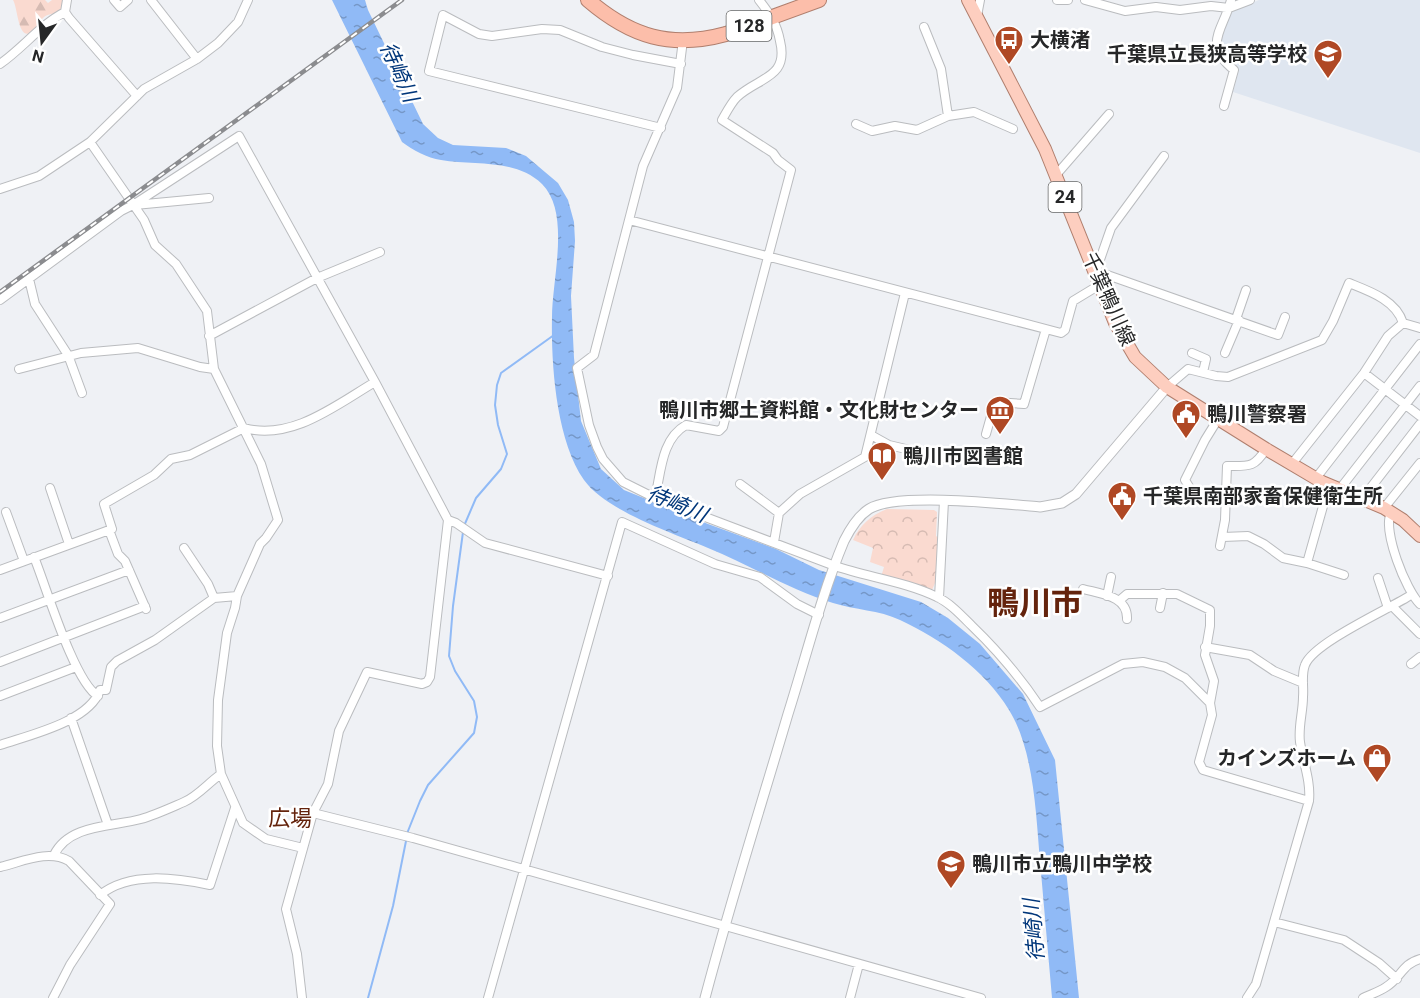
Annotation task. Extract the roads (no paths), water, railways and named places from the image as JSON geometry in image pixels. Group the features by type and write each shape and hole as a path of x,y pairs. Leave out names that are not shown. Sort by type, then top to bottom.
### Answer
{"highway":[{"name":"128","path":"588,0 612,19 634,32 662,39 683,40 712,38 819,0"}],"main road":[{"name":"千葉鴨川線","path":"968,0 1024,106 1056,175 1115,323 1140,363 1167,387 1291,465 1387,511 1420,536"}],"street":[{"path":"0,64 65,12 67,0"},
{"path":"114,0 120,7 128,0"},
{"path":"151,0 197,59"},
{"path":"0,189 39,177 90,142 152,84 197,59 234,27 246,0"},
{"path":"655,498 667,447 673,436 687,425 714,431 719,431 723,427 790,170 777,160 773,153 722,120 736,98 771,74 782,63 783,53 777,24 759,0"},
{"path":"977,16 980,0"},
{"path":"1059,0 1068,0"},
{"path":"1085,0 1119,10 1155,8 1180,10 1250,0"},
{"path":"1224,106 1234,70 1218,55 1217,46 1218,32 1230,4"},
{"path":"65,12 137,96"},
{"path":"661,128 429,71 443,15 479,34 492,36 542,29 560,30 612,50 681,64"},
{"path":"924,27 941,69 948,116"},
{"path":"683,40 677,88 643,166 594,355 577,368 589,425 603,459 623,482 655,498 835,567 916,589 939,598 958,612 992,645 1018,674 1040,706 1112,668 1133,662 1174,671 1185,678 1210,703"},
{"path":"856,124 872,131 895,126 917,130 948,116 974,112 1013,129"},
{"path":"1056,175 1109,114"},
{"path":"0,300 121,211 239,136 452,521 485,543 608,576"},
{"path":"90,142 144,220 155,245 176,264 207,311 214,369 261,464 278,520 260,544 237,596 227,633 218,700 217,746 221,774 243,823 266,839 303,848"},
{"path":"1164,156 1111,228 1096,271 1278,335 1285,317"},
{"path":"133,205 209,198"},
{"path":"628,220 1061,333 1065,330 1073,301 1101,284"},
{"path":"210,336 317,278 380,252"},
{"path":"29,279 35,304 68,355 82,393"},
{"path":"705,998 724,926 819,613 845,540 861,516 870,508 888,501 899,500 1045,507 1068,500 1102,466 1167,387 1188,369 1228,377 1322,340 1333,321 1349,283 1385,300 1400,316 1403,323"},
{"path":"1225,353 1246,290"},
{"path":"774,542 779,513 800,494 862,461 867,453 905,293"},
{"path":"1403,323 1420,328"},
{"path":"1291,465 1364,373 1388,336 1403,323"},
{"path":"986,434 995,402 1024,404 1046,329"},
{"path":"1316,478 1420,344"},
{"path":"19,369 68,355 138,348 200,367 214,369"},
{"path":"1192,353 1206,359 1203,372"},
{"path":"1364,373 1420,416"},
{"path":"0,570 112,530 105,504 154,475 171,459 190,455 244,428 265,431 304,423 375,382"},
{"path":"1307,562 1334,487 1420,386"},
{"path":"1193,493 1185,480 1218,419"},
{"path":"1362,499 1420,424"},
{"path":"871,435 889,445 944,458 971,455"},
{"path":"1220,546 1223,537 1227,466 1252,465 1258,461 1266,449"},
{"path":"1420,463 1387,511 1398,565 1411,595 1420,604"},
{"path":"740,484 779,513"},
{"path":"50,488 69,544"},
{"path":"939,598 944,501"},
{"path":"6,512 24,561"},
{"path":"302,998 297,954 286,909 313,813 328,784 339,731 367,672 422,684 428,682 452,521"},
{"path":"488,998 622,522 715,564 760,577 797,604 819,613"},
{"path":"0,662 64,636 145,608 125,561 118,554 109,530"},
{"path":"1223,537 1248,536 1283,558 1307,562 1344,575"},
{"path":"184,548 208,584 213,598"},
{"path":"34,557 76,667 92,692 98,696"},
{"path":"0,618 129,570"},
{"path":"1107,596 1111,577"},
{"path":"1378,578 1390,607 1420,634"},
{"path":"1083,589 1120,600 1128,611 1127,619"},
{"path":"1160,608 1163,593"},
{"path":"1120,600 1127,594 1177,594 1210,610 1205,659 1214,681 1210,703 1212,715 1199,762 1203,770 1309,801"},
{"path":"1247,998 1256,984 1309,801 1310,789 1300,741 1303,670 1308,658 1336,638 1411,595"},
{"path":"0,745 71,718 94,704 100,690 106,690 111,667 117,662 155,640 213,598 237,596"},
{"path":"1205,647 1250,655 1274,671 1303,683"},
{"path":"1411,664 1420,657"},
{"path":"0,696 76,667"},
{"path":"71,718 108,825"},
{"path":"54,855 58,847 78,833 142,819 184,802 194,797 221,774"},
{"path":"100,895 110,888 162,878 210,885 235,808"},
{"path":"313,813 413,838 979,998"},
{"path":"0,867 54,855 69,861 110,904 70,965 53,998"},
{"path":"1274,922 1344,940 1379,963 1397,979"},
{"path":"1363,998 1385,988 1397,979 1410,962 1420,959"},
{"path":"850,998 859,964"}],"water":[{"path":"332,0 365,0 423,124 438,138 453,145 506,148 526,156 558,183 568,200 574,222 571,296 574,358 581,421 601,469 624,490 776,549 819,570 921,602 948,618 980,644 1023,694 1055,760 1079,998 1052,998 1037,824 1029,763 1017,726 999,695 975,669 931,636 892,617 817,598 641,520 608,502 594,491 584,480 567,444 557,401 552,317 558,229 551,196 542,184 519,170 494,164 436,159 402,142"}],"waterway":[{"path":"464,526 476,498 501,469 507,454 498,425 495,405 501,373 554,335"},
{"path":"368,998 393,906 408,831 428,785 474,733 477,717 474,701 455,671 449,656 463,532"}],"railway":[{"path":"0,292 402,0"}],"place":[{"name":"大横渚","path":"1009,66"},
{"name":"千葉県立長狭高等学校","path":"1328,80"},
{"name":"鴨川市郷土資料館・文化財センター","path":"1000,436"},
{"name":"鴨川警察署","path":"1186,440"},
{"name":"鴨川市図書館","path":"882,482"},
{"name":"千葉県南部家畜保健衛生所","path":"1122,522"},
{"name":"カインズホーム","path":"1377,784"},
{"name":"鴨川市立鴨川中学校","path":"951,890"}],"district":[{"name":"鴨川市","path":"1035,603"},
{"name":"広場","path":"290,818"}],"water label":[{"name":"待崎川","path":"399,72"},
{"name":"待崎川","path":"677,504"},
{"name":"待崎川","path":"1034,930"}]}
